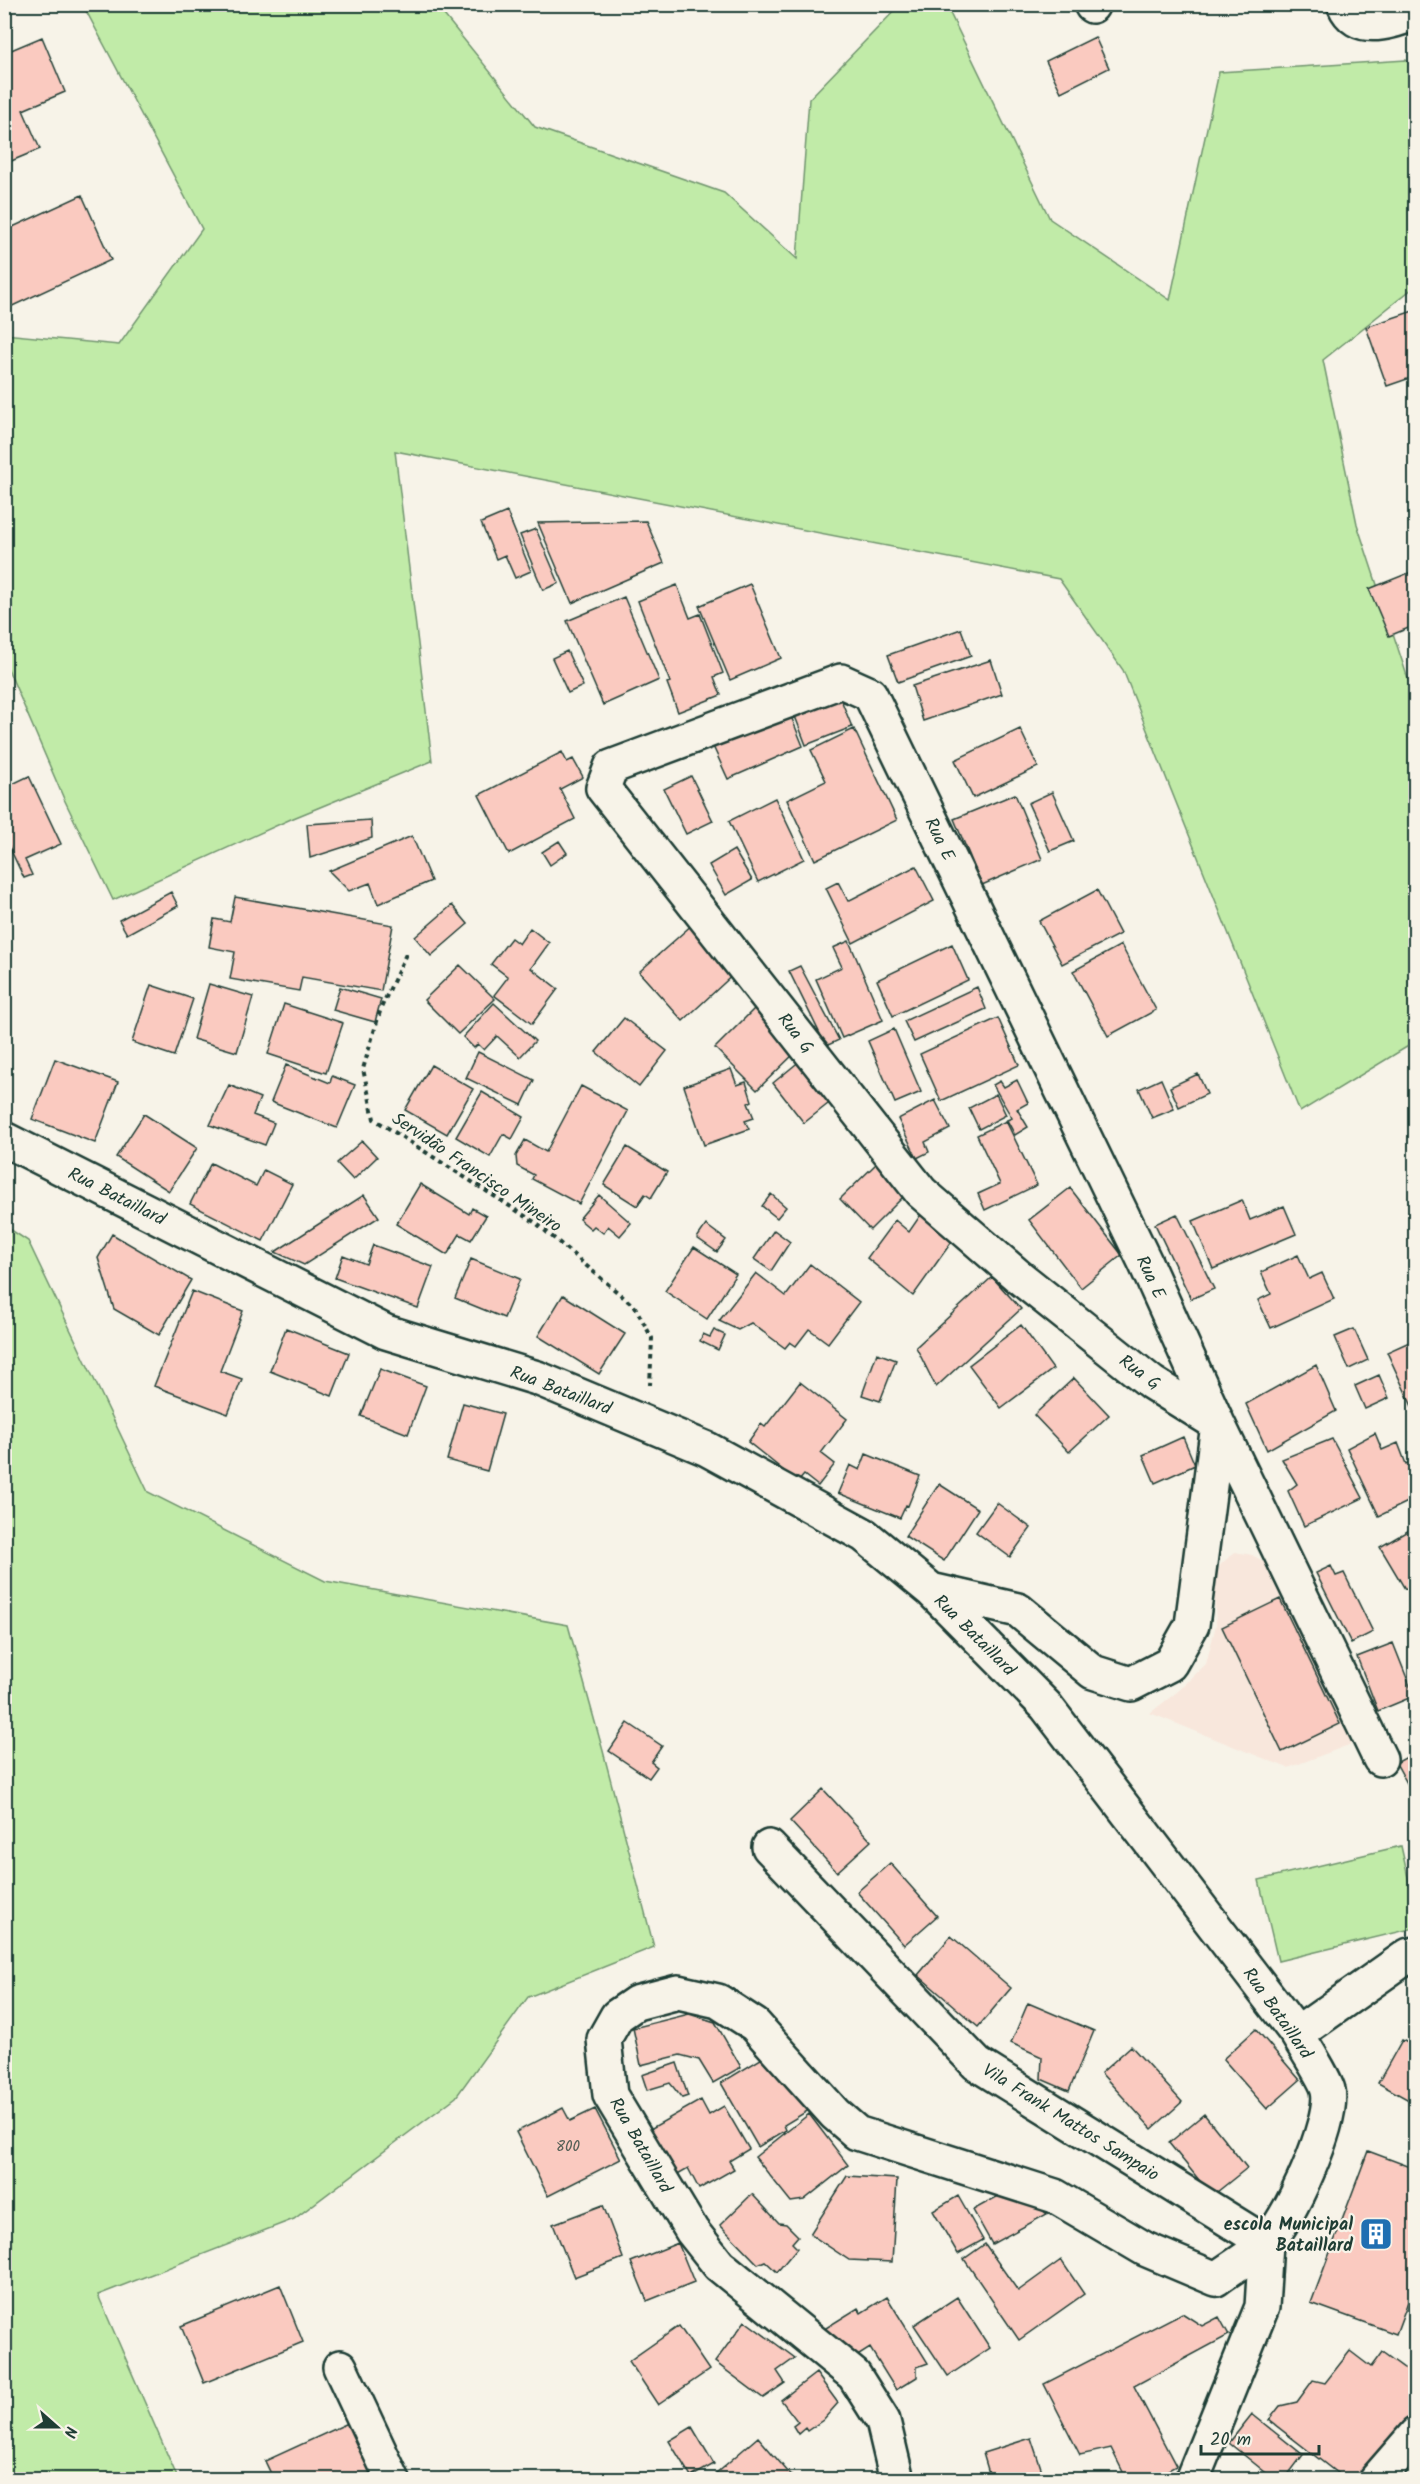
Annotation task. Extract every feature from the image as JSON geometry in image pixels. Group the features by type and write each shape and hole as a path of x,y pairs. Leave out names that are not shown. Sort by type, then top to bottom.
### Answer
{"street":[{"path":"1354,14 1385,23 1416,13"},
{"name":"Rua E","path":"841,681 870,694 1145,1262 1218,1424 1380,1759"},
{"name":"Rua G","path":"841,681 611,767 603,788 921,1192 1018,1276 1152,1383 1218,1424"},
{"name":"Rua Bataillard","path":"4,1138 386,1332 537,1378 637,1419 707,1449 864,1535 931,1590 1046,1706 1297,2034 1328,2090 1326,2120 1314,2157 1285,2215 1266,2243 1216,2279 1145,2249 1056,2196 857,2133 835,2114 755,2025 718,2001 678,1992 636,2003 617,2016 604,2039 610,2095 692,2230 718,2265 854,2375 883,2421 897,2480"},
{"path":"931,1590 1018,1610 1093,1672 1131,1684 1170,1664 1192,1625 1218,1424"},
{"name":"Vila Frank Mattos Sampaio","path":"770,1847 977,2064 1266,2243"},
{"path":"1297,2034 1410,1955 1416,1954"},
{"path":"1192,2480 1262,2307 1266,2243"},
{"path":"340,2367 393,2480"},
{"path":"1376,2480 1416,2434"}],"path":[{"name":"Servidão Francisco Mineiro","path":"406,954 381,1008 363,1069 374,1119 536,1223 635,1307 652,1338 651,1381 637,1419"}],"shaded area":[{"path":"1235,1552 1252,1555 1272,1566 1354,1743 1288,1768 1150,1713 1177,1692 1206,1664 1216,1625 1214,1585 1220,1565"}],"green space":[{"path":"83,5 436,5 535,127 724,193 797,259 809,99 900,5 946,5 1050,219 1170,300 1219,72 1406,60 1416,69 1415,283 1413,288 1323,360 1357,524 1415,700 1415,1042 1300,1112 1123,670 1059,579 395,451 432,761 291,819 113,900 64,799 5,662 4,334 119,345 202,229"},
{"path":"5,1226 28,1241 148,1492 325,1581 568,1625 654,1947 528,1997 456,2097 294,2219 98,2295 178,2479 5,2479"},
{"path":"1401,1846 1415,1909 1415,1928 1278,1961 1259,1880"}],"building":[{"path":"42,37 65,92 23,110 40,149 4,164 4,53"},
{"path":"1095,37 1109,68 1061,92 1046,61"},
{"path":"82,195 111,260 6,309 4,305 4,231"},
{"path":"1416,310 1416,376 1387,386 1366,327"},
{"path":"507,512 531,571 515,578 505,555 496,559 481,523"},
{"path":"646,521 664,563 572,603 538,523"},
{"path":"536,529 559,583 543,590 520,535"},
{"path":"1416,570 1416,625 1389,636 1369,589"},
{"path":"750,584 781,658 730,680 699,606"},
{"path":"677,585 690,618 700,614 723,673 714,677 721,695 678,712 667,683 670,682 638,601"},
{"path":"624,597 659,680 603,705 567,621"},
{"path":"961,629 971,656 898,682 888,655"},
{"path":"567,651 583,686 568,693 552,658"},
{"path":"991,660 1002,694 923,721 912,686"},
{"path":"838,692 852,727 806,745 793,711"},
{"path":"788,709 803,746 728,779 711,742"},
{"path":"854,729 897,820 815,860 787,800 826,781 811,750"},
{"path":"1020,729 1038,767 973,798 955,760"},
{"path":"562,752 567,762 573,759 583,777 560,789 575,819 509,854 479,795"},
{"path":"29,776 61,844 25,860 32,875 24,878 4,836 4,805 12,801 6,787"},
{"path":"691,776 713,821 686,834 664,789"},
{"path":"1052,792 1074,841 1050,851 1028,803"},
{"path":"1015,794 1042,859 982,885 954,819"},
{"path":"775,798 804,859 758,882 729,821"},
{"path":"371,820 372,838 310,858 307,824"},
{"path":"412,836 431,881 378,904 370,883 349,891 329,871"},
{"path":"559,841 567,853 550,865 542,852"},
{"path":"734,850 752,880 726,895 709,865"},
{"path":"916,866 934,901 853,943 826,888 838,882 848,901"},
{"path":"1097,890 1120,934 1062,964 1039,921"},
{"path":"171,892 178,906 127,934 119,920"},
{"path":"235,897 393,925 381,991 302,977 299,991 230,979 235,952 209,947 214,919 230,922"},
{"path":"452,905 468,924 431,956 415,937"},
{"path":"694,923 737,971 683,1021 639,972"},
{"path":"530,928 549,943 531,968 558,989 532,1024 494,995 508,977 491,964 511,938 519,944"},
{"path":"849,941 883,1020 842,1038 816,979 842,967 833,948"},
{"path":"952,944 968,980 893,1016 877,980"},
{"path":"1121,945 1156,1010 1108,1036 1073,971"},
{"path":"460,965 495,999 458,1034 424,1000"},
{"path":"800,966 839,1040 826,1046 789,971"},
{"path":"209,984 253,997 237,1052 193,1039"},
{"path":"151,985 193,999 174,1056 132,1042"},
{"path":"340,987 381,999 375,1022 333,1010"},
{"path":"977,987 986,1009 914,1042 904,1021"},
{"path":"494,1003 535,1041 520,1057 497,1036 484,1050 478,1044 474,1048 463,1037"},
{"path":"284,1004 343,1023 326,1073 268,1054"},
{"path":"756,1007 798,1050 757,1090 715,1048"},
{"path":"624,1018 667,1051 639,1087 596,1052"},
{"path":"998,1018 1019,1065 941,1101 920,1054"},
{"path":"894,1029 921,1092 895,1103 868,1041"},
{"path":"478,1052 534,1080 522,1105 466,1078"},
{"path":"55,1059 118,1082 95,1143 32,1119"},
{"path":"801,1060 833,1100 804,1123 773,1083"},
{"path":"286,1065 330,1083 332,1076 355,1085 337,1128 271,1102"},
{"path":"431,1065 473,1089 447,1134 405,1110"},
{"path":"731,1069 737,1085 746,1082 752,1101 748,1103 754,1118 745,1121 749,1129 704,1145 684,1086"},
{"path":"1198,1074 1207,1094 1179,1107 1170,1087"},
{"path":"1161,1079 1174,1109 1152,1118 1139,1089"},
{"path":"1017,1080 1028,1103 1017,1109 1028,1127 1015,1135 1007,1120 1012,1118 993,1085 1000,1081 1004,1087"},
{"path":"229,1085 260,1098 253,1115 274,1123 265,1145 210,1125"},
{"path":"581,1086 628,1111 579,1204 532,1179 534,1175 517,1166 516,1156 525,1140 546,1152"},
{"path":"482,1092 524,1117 512,1139 503,1134 490,1157 456,1137"},
{"path":"996,1094 1006,1115 979,1129 969,1108"},
{"path":"935,1100 950,1129 925,1142 929,1152 917,1158 898,1119"},
{"path":"144,1114 197,1148 169,1191 116,1157"},
{"path":"1006,1121 1037,1185 985,1210 978,1194 1000,1184 977,1135"},
{"path":"362,1141 377,1157 353,1180 337,1163"},
{"path":"627,1147 667,1172 651,1198 645,1194 637,1206 604,1185"},
{"path":"211,1163 256,1186 264,1170 292,1184 263,1241 190,1204"},
{"path":"877,1163 907,1193 870,1230 840,1199"},
{"path":"420,1184 469,1214 472,1208 486,1216 471,1240 460,1234 447,1255 396,1224"},
{"path":"1070,1188 1122,1255 1081,1288 1029,1220"},
{"path":"771,1194 786,1207 777,1218 762,1206"},
{"path":"364,1195 379,1217 304,1265 275,1252"},
{"path":"599,1195 631,1223 620,1236 608,1226 603,1233 594,1226 591,1229 579,1219"},
{"path":"1242,1200 1250,1220 1284,1206 1296,1234 1213,1269 1193,1221"},
{"path":"924,1210 955,1237 913,1296 867,1258 895,1220 909,1232"},
{"path":"1177,1214 1214,1289 1191,1299 1155,1224"},
{"path":"706,1225 726,1240 717,1252 697,1238"},
{"path":"774,1230 790,1242 771,1271 754,1259"},
{"path":"112,1234 191,1280 159,1335 114,1309 98,1258"},
{"path":"373,1245 433,1267 418,1308 335,1278 343,1255 366,1264"},
{"path":"694,1247 736,1274 707,1319 665,1291"},
{"path":"1298,1255 1309,1279 1322,1273 1334,1299 1271,1328 1258,1300 1271,1294 1261,1272"},
{"path":"471,1259 520,1279 504,1318 455,1298"},
{"path":"810,1264 859,1302 828,1343 809,1329 796,1346 790,1342 785,1348 751,1323 738,1330 719,1321 756,1273 786,1296"},
{"path":"992,1277 1021,1309 936,1387 916,1347"},
{"path":"192,1291 243,1311 220,1371 242,1379 228,1414 154,1386"},
{"path":"563,1295 625,1334 599,1374 538,1336"},
{"path":"1021,1325 1053,1369 1001,1408 969,1365"},
{"path":"286,1328 349,1353 332,1396 270,1371"},
{"path":"1354,1329 1368,1360 1349,1369 1335,1337"},
{"path":"714,1330 725,1335 718,1350 700,1341 703,1334 710,1337"},
{"path":"1416,1339 1416,1415 1387,1352"},
{"path":"877,1353 896,1360 880,1401 862,1395"},
{"path":"1316,1365 1336,1411 1267,1450 1246,1404"},
{"path":"380,1369 426,1386 408,1434 361,1416"},
{"path":"1379,1375 1389,1398 1365,1409 1355,1386"},
{"path":"1074,1378 1109,1415 1069,1452 1034,1415"},
{"path":"800,1382 847,1419 821,1453 835,1464 818,1486 804,1475 798,1482 748,1442 761,1424 765,1427"},
{"path":"463,1403 503,1414 487,1471 447,1460"},
{"path":"1375,1433 1382,1450 1398,1443 1406,1464 1416,1459 1416,1498 1379,1516 1347,1448"},
{"path":"1183,1437 1195,1465 1155,1483 1143,1455"},
{"path":"1332,1439 1363,1498 1304,1526 1288,1491 1297,1484 1282,1459"},
{"path":"866,1454 920,1476 908,1506 906,1505 900,1518 838,1493 850,1465 860,1470"},
{"path":"939,1484 978,1509 944,1561 905,1536"},
{"path":"997,1503 1031,1528 1010,1557 976,1532"},
{"path":"1416,1526 1416,1582 1405,1589 1380,1547"},
{"path":"1331,1566 1336,1576 1344,1573 1373,1632 1351,1643 1316,1573"},
{"path":"1280,1599 1340,1724 1282,1752 1222,1627"},
{"path":"1393,1643 1414,1696 1378,1711 1357,1657"},
{"path":"628,1723 662,1746 651,1762 657,1767 649,1778 609,1751"},
{"path":"1416,1752 1416,1781 1408,1785 1396,1763"},
{"path":"823,1789 871,1841 837,1872 790,1821"},
{"path":"890,1863 937,1916 904,1945 857,1892"},
{"path":"951,1936 1011,1988 978,2027 918,1975"},
{"path":"1028,2003 1094,2031 1069,2091 1041,2079 1042,2057 1011,2043"},
{"path":"689,2014 715,2022 741,2067 713,2083 699,2060 680,2055 641,2065 633,2028"},
{"path":"1256,2029 1300,2080 1267,2109 1223,2059"},
{"path":"1402,2040 1416,2047 1416,2104 1378,2083"},
{"path":"1131,2046 1182,2102 1152,2129 1101,2073"},
{"path":"774,2051 809,2110 784,2125 786,2130 758,2147 721,2083"},
{"path":"677,2063 688,2096 682,2098 670,2083 647,2090 642,2075"},
{"path":"701,2100 709,2115 724,2106 749,2149 729,2161 734,2169 699,2189 688,2168 676,2175 650,2129"},
{"path":"563,2108 570,2121 595,2109 621,2159 548,2196 516,2132"},
{"path":"809,2114 848,2165 804,2200 791,2202 755,2157"},
{"path":"1204,2114 1247,2168 1212,2196 1169,2143"},
{"name":"escola Municipal Bataillard","path":"1368,2151 1416,2169 1416,2301 1409,2299 1396,2334 1311,2303"},
{"path":"847,2176 897,2179 892,2262 849,2260 810,2234"},
{"path":"1013,2188 1047,2214 992,2244 973,2210"},
{"path":"752,2194 779,2223 786,2224 798,2236 792,2243 797,2248 777,2272 765,2261 758,2264 720,2225"},
{"path":"958,2196 983,2240 958,2254 933,2211"},
{"path":"603,2205 623,2258 574,2277 553,2224"},
{"path":"678,2243 694,2282 647,2301 631,2262"},
{"path":"985,2244 1018,2291 1061,2260 1084,2294 1019,2340 964,2259"},
{"path":"280,2285 303,2342 204,2383 181,2326"},
{"path":"887,2297 928,2363 917,2367 917,2377 896,2390 870,2348 842,2366 821,2331 858,2308 861,2313"},
{"path":"957,2297 990,2348 948,2376 914,2325"},
{"path":"1182,2313 1202,2326 1219,2317 1229,2335 1134,2386 1176,2466 1150,2480 1127,2480 1111,2448 1080,2455 1044,2384"},
{"path":"745,2321 795,2358 777,2371 785,2383 763,2398 715,2362"},
{"path":"679,2326 709,2370 658,2405 629,2361"},
{"path":"1350,2351 1371,2367 1382,2352 1416,2377 1416,2411 1363,2480 1346,2480 1269,2420 1280,2406 1297,2402 1313,2380 1325,2383"},
{"path":"816,2373 838,2403 823,2420 807,2431 805,2428 798,2434 793,2426 798,2422 781,2400"},
{"path":"1252,2414 1303,2455 1284,2480 1275,2480 1229,2443"},
{"path":"348,2423 374,2480 274,2480 265,2461"},
{"path":"692,2427 714,2464 691,2477 669,2441"},
{"path":"758,2437 795,2480 720,2480 715,2474"},
{"path":"1031,2438 1045,2480 991,2480 983,2453"}],"place":[{"name":"escola Municipal Bataillard","path":"1376,2234"}]}
